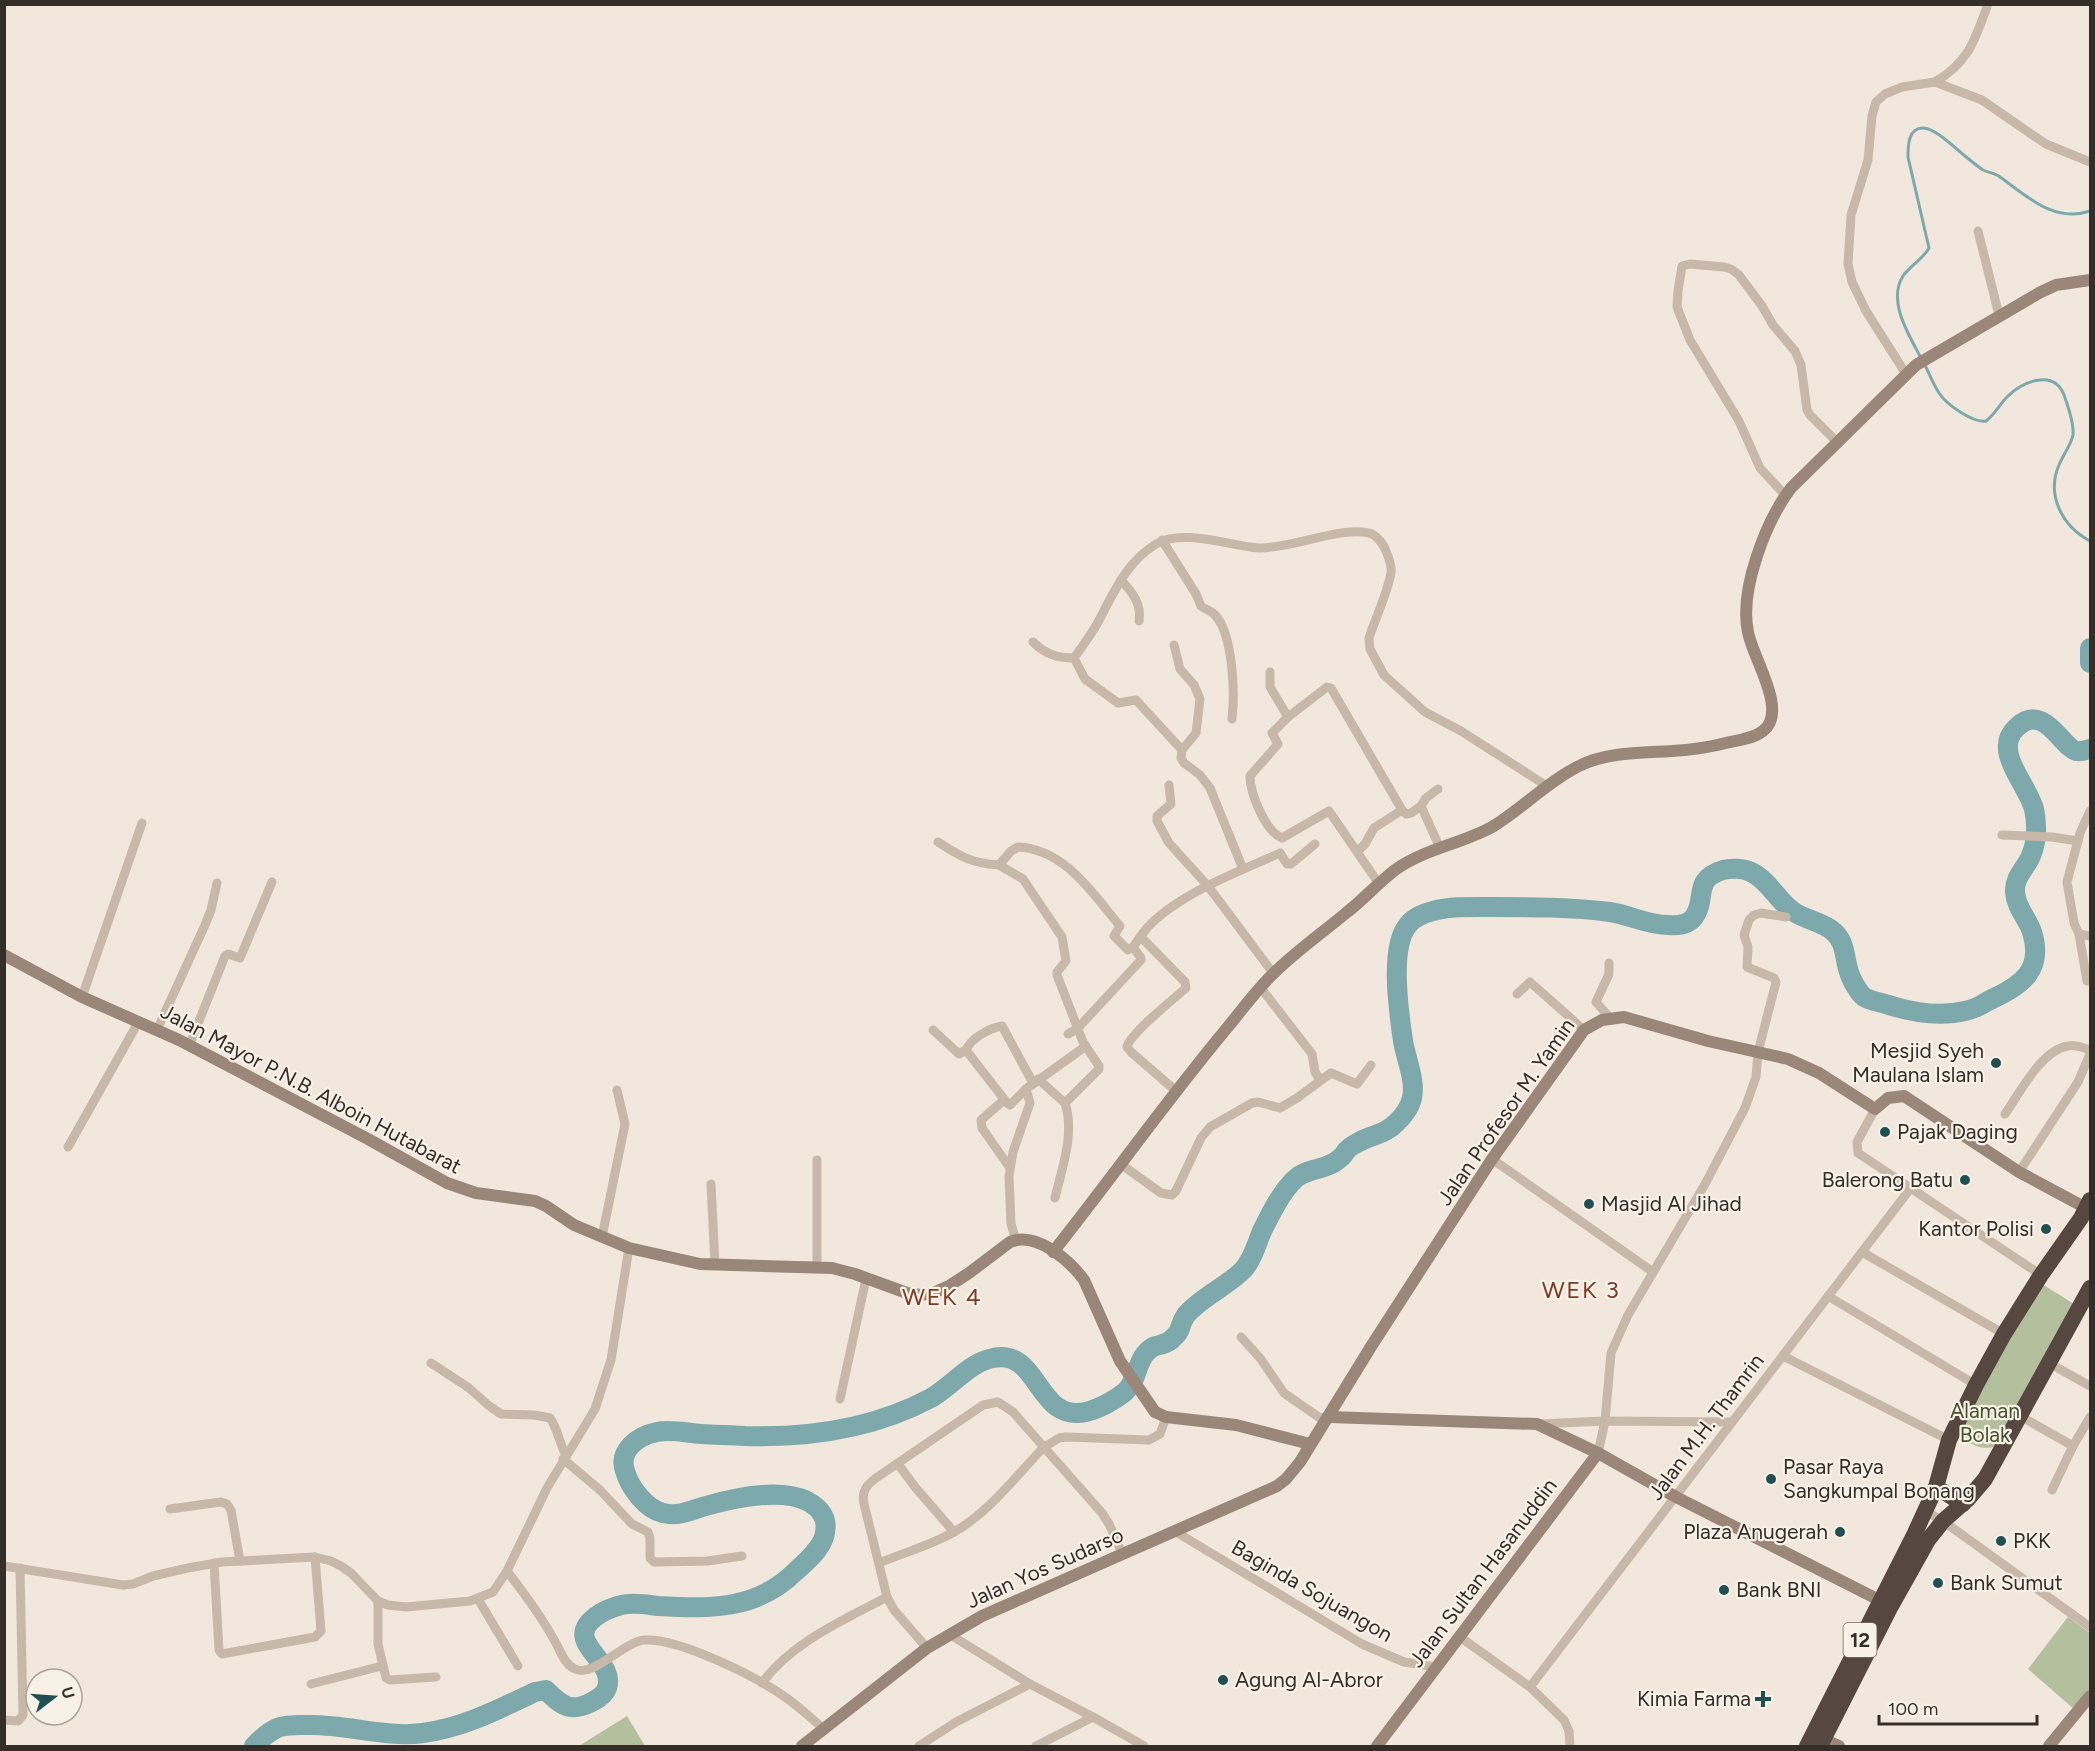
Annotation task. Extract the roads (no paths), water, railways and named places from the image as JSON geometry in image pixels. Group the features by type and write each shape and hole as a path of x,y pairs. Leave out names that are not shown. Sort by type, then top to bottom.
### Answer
{"highway":[{"path":"2086,1209 2083,1226 2090,1234"},
{"name":"12","path":"1821,1743 1886,1603 1936,1487 1949,1440 1976,1385 2004,1334 2086,1209"},
{"name":"12","path":"1886,1603 1943,1521 1963,1504 1985,1479 2091,1288"},
{"path":"1936,1487 1963,1504"}],"street":[{"path":"1911,370 1866,311 1852,282 1848,264 1851,215 1868,160 1872,116 1876,102 1885,94 1902,87 1935,82 1961,64 1971,49 1988,4"},
{"path":"1935,82 1982,100 2046,144 2091,162"},
{"path":"1978,231 1999,315"},
{"path":"1785,495 1760,468 1739,421 1690,340 1677,307 1677,291 1682,266 1690,264 1724,267 1739,275 1773,325 1795,351 1801,365 1809,415 1837,442"},
{"path":"1053,1252 1122,1165 1176,1090 1273,973 1395,871 1414,858 1493,826 1580,765 1601,758 1638,752 1676,751 1719,745 1755,736 1762,732 1770,724 1773,711 1769,690 1748,632 1747,609 1758,550 1785,495 1911,370 1999,315 2056,285 2091,280"},
{"path":"1074,658 1131,564 1162,540 1192,538 1259,548 1290,546 1329,535 1357,532 1372,535 1383,544 1390,560 1391,572 1369,638 1370,649 1384,675 1425,712 1461,731 1547,786"},
{"path":"1162,540 1196,594 1201,606 1218,618 1228,645 1231,664 1234,704 1232,719"},
{"path":"1121,580 1138,603 1139,621"},
{"path":"1033,642 1043,651 1053,655 1074,658"},
{"path":"1174,645 1180,669 1194,685 1200,699 1196,733 1180,755 1184,763 1200,775 1210,788 1243,869"},
{"path":"1074,658 1085,679 1118,703 1136,700 1182,750"},
{"path":"1270,672 1270,687 1288,717"},
{"path":"1380,884 1329,811 1282,838 1276,835 1265,820 1255,799 1250,776 1278,744 1272,733 1288,717 1327,687 1331,688 1406,814 1421,806 1426,798 1438,789"},
{"path":"1169,785 1171,804 1157,816 1157,821 1169,843 1208,886 1273,973"},
{"path":"1421,806 1440,848"},
{"path":"1358,851 1374,828 1402,810"},
{"path":"2087,981 2067,882 2078,841 2091,811"},
{"path":"82,997 142,823"},
{"path":"2002,835 2052,837 2078,841"},
{"path":"938,842 966,860 999,865 1023,879 1062,937 1066,961 1057,975 1073,1031 1099,1066 1099,1069 1065,1103"},
{"path":"999,865 1011,851 1018,847 1030,849 1064,863 1120,926 1114,936 1128,950 1133,947 1147,928 1165,913 1208,886 1280,853 1287,864 1291,864 1315,844"},
{"path":"189,1046 225,956 228,954 240,957 272,882"},
{"path":"157,1030 205,925 217,883"},
{"path":"1598,1453 1605,1421 1611,1353 1628,1315 1732,1134 1756,1077 1758,1052 1776,982 1774,978 1747,968 1748,947 1744,935 1749,920 1765,912 1786,917"},
{"path":"2079,934 2091,936"},
{"path":"1141,937 1185,982 1186,988 1139,1030 1128,1041 1127,1047 1176,1090"},
{"path":"1073,1031 1141,960 1133,947"},
{"name":"Jalan Mayor P.N.B. Alboin Hutabarat","path":"4,956 82,997 139,1021 189,1046 368,1139 447,1183 476,1193 535,1201 574,1225 629,1248 692,1263 817,1267 841,1270 907,1293 920,1295 933,1293 949,1286 1004,1245 1016,1239"},
{"path":"1609,963 1609,974 1596,1002 1610,1018"},
{"path":"1517,994 1530,982 1584,1030"},
{"path":"1261,988 1312,1054 1315,1072 1320,1080"},
{"name":"Jalan Profesor M. Yamin","path":"1310,1444 1492,1160 1584,1030 1610,1018 1631,1018 1708,1041 1806,1065 1875,1109"},
{"path":"68,1147 139,1021"},
{"path":"933,1030 958,1054 961,1054 972,1041 1002,1026 1032,1084 1065,1103 1069,1129 1055,1198"},
{"path":"2006,1114 2050,1054 2066,1046 2075,1045 2091,1052 2078,1082 2019,1172"},
{"path":"966,1050 1010,1105 1032,1084 1086,1046"},
{"path":"1122,1165 1161,1193 1172,1195 1201,1138 1210,1127 1252,1103 1258,1102 1280,1108 1332,1073 1357,1084 1371,1065"},
{"path":"1032,1084 1030,1103 1010,1168 1011,1224 1016,1239 1032,1240 1053,1252 1076,1270 1084,1280 1120,1361 1152,1410 1166,1417 1236,1425 1310,1444"},
{"path":"602,1238 626,1124 617,1090"},
{"path":"2041,1275 1910,1189 1866,1159 1857,1150 1857,1142 1875,1109 1888,1098 1904,1096 2019,1172 2086,1209"},
{"path":"1004,1100 980,1123 1010,1168"},
{"path":"817,1160 817,1267"},
{"path":"1492,1160 1653,1272"},
{"path":"711,1184 715,1264"},
{"name":"Jalan M.H. Thamrin","path":"1530,1687 1910,1189"},
{"path":"4,1566 123,1585 176,1570 214,1563 315,1557 331,1561 351,1573 378,1601 388,1605 406,1607 478,1599 496,1588 507,1571 547,1488 588,1424 604,1386 611,1360 629,1248"},
{"path":"1862,1252 2004,1334"},
{"path":"840,1399 866,1279"},
{"path":"1828,1296 1976,1385"},
{"path":"1241,1337 1260,1358 1288,1397 1320,1418 1537,1424 1605,1421 1731,1422"},
{"path":"1783,1356 1949,1440"},
{"path":"430,1363 470,1388 501,1414 550,1418 565,1457 632,1524 648,1532 651,1538 650,1558 654,1562 707,1561 742,1556"},
{"path":"2049,1363 2091,1386"},
{"path":"927,1648 894,1610 887,1597 863,1493 869,1484 983,1405 1001,1403 1013,1412 1106,1519 1123,1555"},
{"path":"2020,1416 2073,1446"},
{"path":"879,1563 954,1532 969,1523 1043,1448 1059,1438 1149,1440 1160,1434 1166,1417"},
{"path":"2052,1490 2073,1446 2091,1417"},
{"path":"1537,1424 1598,1453 1676,1497 1886,1603"},
{"name":"Jalan Yos Sudarso","path":"802,1746 927,1648 949,1634 982,1616 1277,1486 1300,1462 1310,1444"},
{"name":"Jalan Sultan Hasanuddin","path":"1377,1746 1598,1453"},
{"path":"898,1464 915,1488 954,1532"},
{"path":"170,1509 221,1502 227,1504 231,1510 240,1561"},
{"path":"1925,1511 1943,1521 2091,1627"},
{"name":"Baginda Sojuangon","path":"1176,1532 1362,1644 1404,1662 1436,1667"},
{"path":"214,1563 219,1650 222,1654 315,1637 319,1634 321,1631 315,1557"},
{"path":"4,1720 18,1721 23,1715 20,1568"},
{"path":"507,1571 546,1624 568,1664 580,1671 590,1669 644,1640 668,1643 715,1660 762,1683 789,1699 823,1728"},
{"path":"762,1683 783,1660 798,1648 887,1597"},
{"path":"478,1599 518,1666"},
{"path":"378,1601 378,1644 382,1666 388,1680 436,1677"},
{"path":"949,1634 1030,1683 1144,1746"},
{"path":"1460,1637 1530,1687 1564,1720 1569,1731 1570,1746"},
{"path":"311,1684 382,1666"},
{"path":"919,1746 977,1710 1030,1683"},
{"path":"2049,1746 2091,1696"},
{"path":"1036,1746 1093,1717"}],"waterway":[{"path":"1921,358 1902,318 1897,296 1903,276 1929,248 1908,157 1910,138 1914,131 1923,128 1933,131 1985,171 1998,176 2042,206 2065,214 2090,211"},
{"path":"1924,363 1943,398 1954,408 1981,421 1986,421 2013,391 2029,382 2046,380 2059,387 2069,410 2073,435 2055,476 2056,498 2064,518 2080,535 2090,541"},
{"path":"2090,648 2090,663"},
{"path":"254,1746 273,1730 291,1725 326,1726 396,1734 423,1733 467,1722 535,1692 546,1690 566,1706 585,1705 601,1696 607,1688 608,1677 586,1641 584,1632 589,1623 601,1613 626,1604 715,1607 749,1600 781,1584 819,1547 824,1537 825,1520 812,1504 796,1497 784,1495 743,1497 674,1514 663,1513 651,1507 631,1484 624,1464 624,1457 631,1446 650,1434 668,1431 745,1436 793,1435 864,1424 909,1409 931,1398 977,1364 993,1358 1008,1358 1020,1364 1057,1407 1070,1412 1091,1411 1121,1395 1129,1388 1142,1358 1149,1350 1171,1340 1178,1333 1183,1319 1192,1309 1244,1269 1273,1209 1295,1179 1304,1173 1335,1162 1352,1146 1392,1127 1406,1112 1412,1098 1413,1084 1401,1029 1397,964 1402,935 1410,922 1422,914 1440,909 1462,907 1566,908 1610,912 1653,923 1679,925 1689,922 1694,917 1707,879 1723,870 1741,869 1757,876 1788,908 1825,926 1838,936 1853,982 1864,997 1910,1011 1946,1014 1974,1009 2003,994 2021,982 2027,975 2035,957 2032,932 2018,903 2015,886 2034,848 2036,819 2031,800 2010,757 2008,747 2010,737 2016,728 2026,721 2035,720 2050,727 2076,751 2090,749"}],"place":[{"name":"Mesjid Syeh Maulana Islam","path":"1996,1063"},
{"name":"Pajak Daging","path":"1885,1132"},
{"name":"Balerong Batu","path":"1965,1180"},
{"name":"Masjid Al Jihad","path":"1589,1204"},
{"name":"Kantor Polisi","path":"2046,1229"},
{"name":"Pasar Raya Sangkumpal Bonang","path":"1771,1479"},
{"name":"Plaza Anugerah","path":"1840,1532"},
{"name":"PKK","path":"2001,1541"},
{"name":"Bank Sumut","path":"1938,1583"},
{"name":"Bank BNI","path":"1724,1590"},
{"name":"Agung Al-Abror","path":"1223,1680"},
{"name":"Kimia Farma","path":"1763,1699"}],"district":[{"name":"WEK 3","path":"1581,1290"},
{"name":"WEK 4","path":"942,1297"}],"park label":[{"name":"Alaman Bolak","path":"1985,1423"}]}
